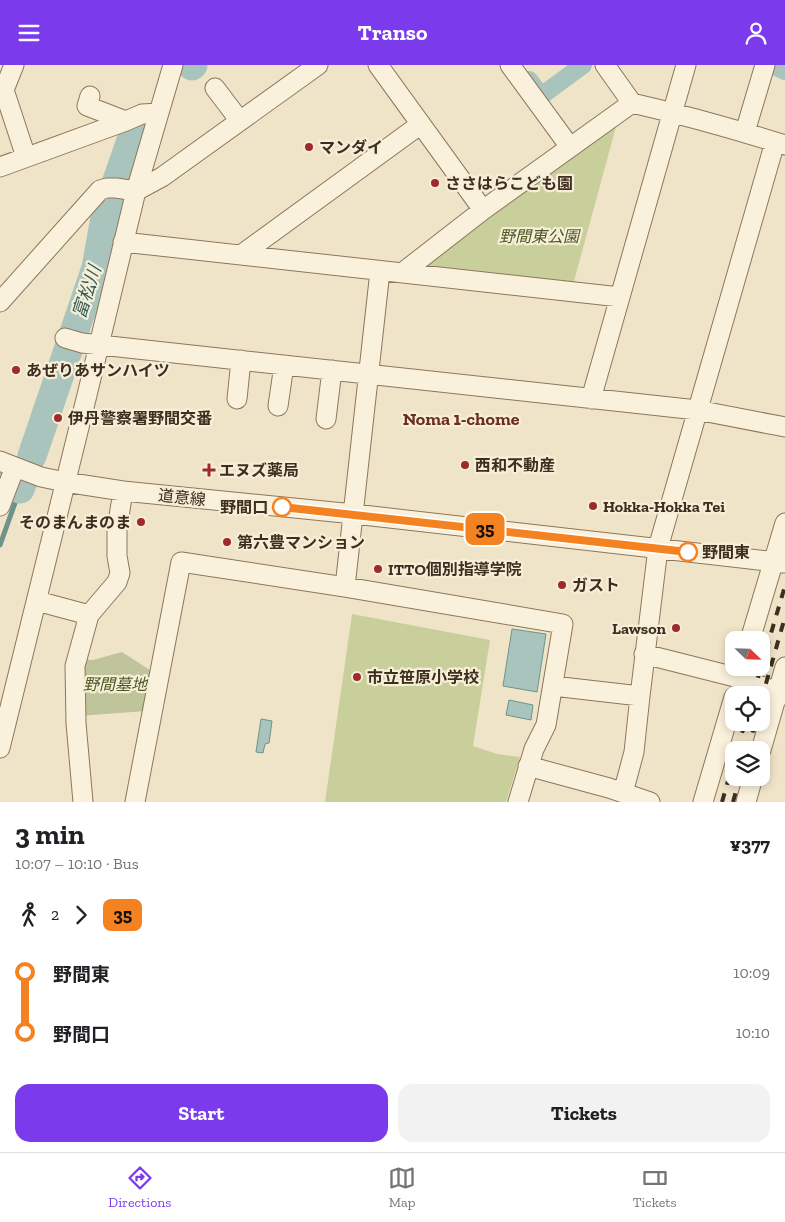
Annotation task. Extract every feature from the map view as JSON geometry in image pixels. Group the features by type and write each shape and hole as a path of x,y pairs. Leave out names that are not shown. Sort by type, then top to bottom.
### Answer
{"street":[{"path":"14,65 2,91 26,157"},
{"path":"0,302 100,190 112,188 136,191 162,177 318,65"},
{"path":"378,65 483,210"},
{"path":"510,65 570,147"},
{"path":"605,65 632,103 780,143 697,410 658,548 634,753 623,793"},
{"path":"591,399 686,65"},
{"path":"745,132 764,65"},
{"path":"0,748 3,724 37,601 65,482 82,342 123,242 171,66"},
{"path":"215,88 240,121"},
{"path":"90,96 87,106 126,121"},
{"path":"402,273 483,210 632,103"},
{"path":"0,167 142,114 159,113"},
{"path":"241,255 421,124"},
{"path":"123,242 620,297"},
{"path":"345,587 380,271"},
{"path":"82,342 697,410 785,427"},
{"path":"237,399 242,360"},
{"path":"278,406 284,365"},
{"path":"326,419 332,370"},
{"path":"0,506 14,473"},
{"name":"道意線","path":"14,473 123,491 354,514 780,562"},
{"path":"83,802 76,723 75,665 89,615 117,582 120,573 117,555 117,529 123,491"},
{"path":"753,631 780,562 785,523"},
{"path":"135,802 181,562 345,587 563,624 546,725 534,749 518,802"},
{"path":"37,601 89,615"},
{"path":"644,655 737,684 781,694"},
{"path":"764,741 781,694 785,667"},
{"path":"703,802 737,684"},
{"path":"553,686 640,696"},
{"path":"528,767 650,802"},
{"path":"746,802 750,786"}],"green space":[{"name":"野間東公園","path":"617,123 573,285 419,268"},
{"path":"352,614 490,640 473,746 497,754 520,757 506,802 325,802"},
{"name":"野間墓地","path":"122,652 153,672 146,711 78,716 78,659 93,660"}],"water":[{"path":"512,629 546,634 537,692 503,686"},
{"path":"509,700 533,705 531,720 506,715"},
{"path":"261,719 272,721 269,743 265,744 263,753 256,752"}],"waterway":[{"path":"529,80 541,96 583,65"},
{"path":"772,65 785,71"},
{"name":"富松川","path":"32,456 96,268 106,212 136,126"},
{"name":"富松川","path":"0,480 20,489 22,484"},
{"path":"0,545 20,489"}],"railway":[{"path":"770,637 785,586"},
{"path":"765,686 785,617"},
{"path":"756,686 758,676"},
{"path":"740,741 743,731"},
{"path":"750,741 753,731"},
{"path":"722,802 727,786"},
{"path":"733,802 737,786"}],"bus line":[{"name":"35","path":"282,507 688,552"}],"place":[{"name":"マンダイ","path":"309,147"},
{"name":"ささはらこども園","path":"435,183"},
{"name":"あぜりあサンハイツ","path":"16,370"},
{"name":"伊丹警察署野間交番","path":"58,418"},
{"name":"西和不動産","path":"465,465"},
{"name":"エヌズ薬局","path":"209,470"},
{"name":"Hokka-Hokka Tei","path":"593,506"},
{"name":"野間口","path":"282,507"},
{"name":"そのまんまのま","path":"141,522"},
{"name":"第六豊マンション","path":"227,542"},
{"name":"野間東","path":"688,552"},
{"name":"ITTO個別指導学院","path":"378,569"},
{"name":"ガスト","path":"562,585"},
{"name":"Lawson","path":"676,628"},
{"name":"市立笹原小学校","path":"357,677"}],"district":[{"name":"Noma 1-chome","path":"461,419"}]}
